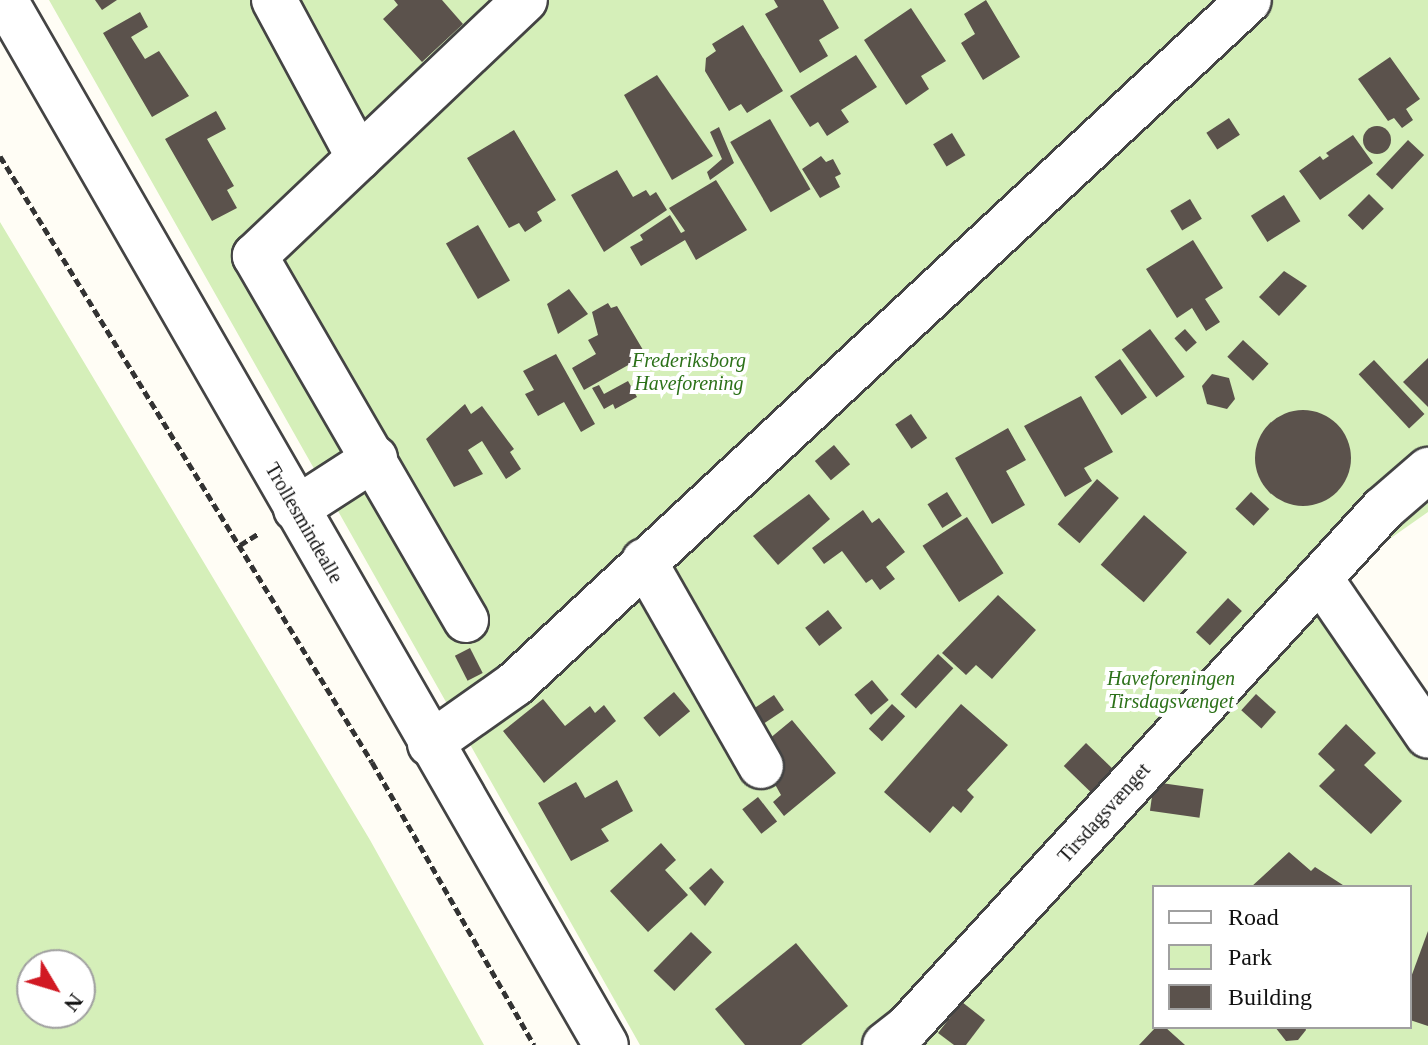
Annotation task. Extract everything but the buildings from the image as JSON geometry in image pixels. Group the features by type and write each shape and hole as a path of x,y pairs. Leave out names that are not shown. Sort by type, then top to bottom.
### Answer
{"street":[{"name":"Trollesmindealle","path":"5,0 430,744 606,1045"},
{"path":"274,0 359,158"},
{"path":"466,620 375,458 255,256 525,0"},
{"path":"430,744 515,684 1249,0"},
{"path":"296,509 375,458"},
{"name":"Tirsdagsvænget","path":"885,1045 908,1027 1383,509 1428,470"},
{"path":"644,561 761,766"},
{"path":"1320,578 1428,736"}],"path":[{"path":"0,156 372,762 534,1045"}],"green space":[{"name":"Frederiksborg Haveforening","path":"49,0 1428,0 1428,512 1334,578 1428,746 1428,1045 640,1045"},
{"path":"0,222 370,840 484,1045 0,1045"}],"park label":[{"name":"Haveforeningen Tirsdagsvænget","path":"1171,690"}]}
